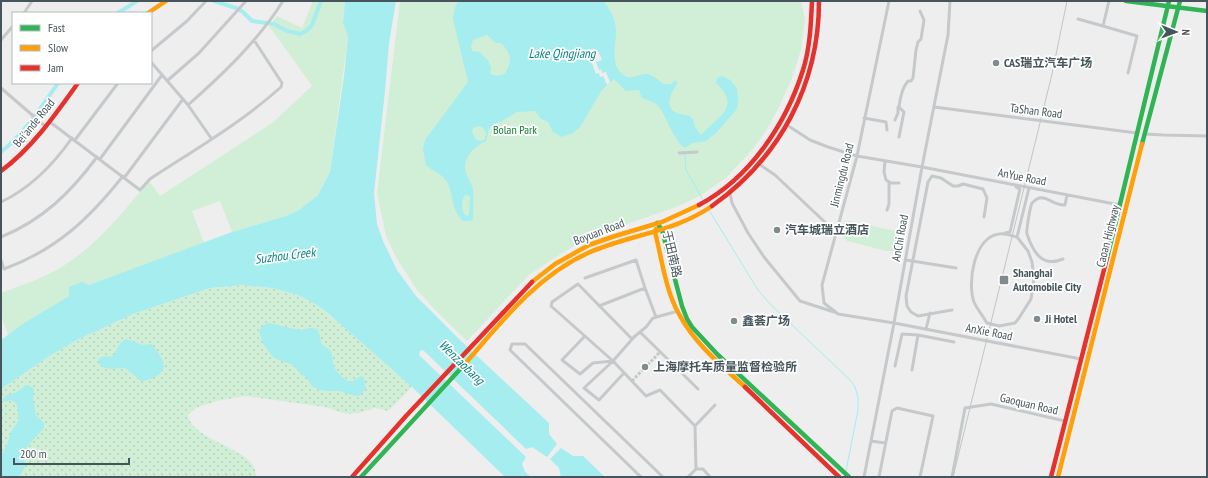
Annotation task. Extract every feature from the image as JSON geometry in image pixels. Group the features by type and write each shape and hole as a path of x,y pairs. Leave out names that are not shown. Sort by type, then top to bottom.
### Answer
{"main road":[{"path":"150,12 166,1"},
{"name":"Boyuan Road","path":"352,477 490,325 539,275 573,253 604,239 671,219 695,207 714,195 741,174 771,139 793,99 808,52 812,1"},
{"name":"Boyuan Road","path":"361,477 537,287 562,267 577,258 607,245 662,230 700,213 730,192 744,180 773,146 800,99 817,39 819,1"},
{"path":"1126,1 1207,11"},
{"name":"Caoan Highway","path":"1051,477 1120,205 1169,1"},
{"name":"Caoan Highway","path":"1058,477 1180,1"},
{"name":"Bei'ande Road","path":"1,172 24,153 46,128 77,84"},
{"name":"于田南路","path":"657,223 662,230 678,294 687,319 700,337 737,376 838,476"},
{"name":"于田南路","path":"657,223 655,232 672,297 685,324 694,336 849,477"}],"street":[{"path":"25,12 32,1"},
{"path":"152,49 187,21 206,1"},
{"path":"167,81 199,53 237,13 246,1"},
{"path":"188,105 226,70 254,40 283,1"},
{"name":"Jinmingdu Road","path":"838,314 824,303 822,284 857,156 889,1"},
{"name":"AnChi Road","path":"864,477 948,35 950,1"},
{"path":"1103,26 1109,1"},
{"path":"895,120 906,84 913,78 916,50 918,42 921,39 924,20 920,11"},
{"path":"1078,19 1137,36 1128,74"},
{"path":"1,40 12,27"},
{"path":"50,122 140,190 150,179 260,105 282,85 254,40"},
{"path":"152,63 188,105 211,138"},
{"path":"1,236 21,228 57,203 74,187 99,158 162,75"},
{"path":"1,202 24,189 40,176 73,139 117,84"},
{"path":"1,88 46,128"},
{"path":"1,260 4,269 34,256 58,241 86,218 99,206 123,177 183,99"},
{"path":"899,107 904,112 899,137"},
{"name":"TaShan Road","path":"934,107 1137,133"},
{"path":"864,118 886,122 887,130"},
{"name":"AnYue Road","path":"787,124 810,140 857,156 1120,205"},
{"path":"1145,134 1207,136"},
{"path":"679,153 697,152"},
{"path":"885,161 884,172 886,180 899,184"},
{"path":"759,164 775,176 829,226 838,228 842,227"},
{"path":"952,310 918,316 911,312 907,306 906,296 928,182 932,176 941,178 953,186 963,184 983,189 987,198 984,217"},
{"path":"887,210 890,204 890,182"},
{"path":"1004,234 1018,237 1028,251 1032,262 1034,279 1031,299 1015,323 1006,326 996,326 987,323 974,303 971,288 972,269 974,259 985,241 992,236 1010,232 1020,189 1016,187 1016,185"},
{"path":"1018,237 1029,188"},
{"path":"730,192 732,203 748,233 764,257 800,301 838,314 894,323"},
{"path":"1064,259 1056,262 1047,262 1041,258 1031,243 1027,231 1032,204 1036,199 1047,199 1058,206 1065,206 1067,195"},
{"path":"585,278 636,260 656,317"},
{"path":"906,260 956,268"},
{"path":"632,339 578,284 552,302 552,306 613,361 646,396 660,390 695,426 696,469 688,477"},
{"path":"599,306 645,288"},
{"path":"624,373 599,400 584,388 656,317 678,311"},
{"path":"926,329 930,314"},
{"name":"AnXie Road","path":"894,323 1080,360"},
{"path":"640,332 698,389"},
{"path":"895,366 902,334 918,335 954,342"},
{"path":"912,370 918,335"},
{"path":"585,336 562,360 580,374 593,363 613,361"},
{"path":"641,477 510,350 512,344 525,344 663,477"},
{"name":"Gaoquan Road","path":"952,477 966,408 991,404 1065,421"},
{"path":"695,426 715,405"},
{"path":"879,477 892,411 896,408 932,416 920,477"},
{"path":"871,441 885,443"},
{"path":"696,469 703,470 710,477"}],"green space":[{"path":"313,1 345,1 343,23 348,37 330,172 318,195 299,210 286,216 232,232 220,201 192,211 204,243 89,285 24,323 8,335 1,316 1,293 41,278 63,266 75,258 98,238 149,181 160,196 272,123 312,86 269,26 277,16 302,28"},
{"name":"Bolan Park","path":"400,1 801,1 805,19 801,50 791,81 777,111 754,148 727,177 703,194 679,206 587,238 553,259 529,275 467,341 417,290 397,259 386,236 377,193"},
{"path":"845,221 899,232 901,238 899,248 893,251 886,251 847,241 841,234 841,229"},
{"path":"242,285 272,288 298,295 317,305 412,387 388,411 375,408 359,413 346,414 325,407 245,396 217,401 196,408 188,415 191,423 197,430 247,459 254,466 257,477 1,477 1,389 51,355 77,340 133,314 210,288"}],"water":[{"path":"345,1 396,1 389,43 374,193 377,224 383,241 397,270 416,296 460,340 549,423 549,434 557,444 547,457 532,447 526,449 423,350 420,351 419,355 526,457 522,464 525,472 530,476 505,477 412,387 330,315 317,305 298,295 272,288 242,285 210,288 133,314 77,340 51,355 1,389 1,340 24,323 69,296 69,287 82,282 89,285 232,232 286,216 299,210 318,195 330,172 344,76 348,37 343,23"},
{"name":"Lake Qingjiang","path":"459,1 603,1 611,11 614,19 616,32 614,56 620,72 628,77 649,74 664,84 671,84 676,80 677,84 672,91 669,104 670,107 677,113 687,115 692,118 695,127 701,135 720,117 725,111 727,105 727,99 724,91 716,83 717,78 722,76 730,80 737,88 737,109 716,133 706,141 693,143 685,148 678,141 658,105 642,98 639,90 626,91 614,79 602,90 580,127 573,133 562,137 553,132 548,122 540,118 535,111 517,112 491,126 486,141 478,146 467,158 465,168 473,190 473,219 470,221 463,221 456,212 450,189 444,178 426,166 423,149 425,140 468,82 453,19 455,7","holes":["487,35 496,43 501,43 509,54 510,61 505,74 497,76 490,74 491,68 488,60 480,52 472,51 471,46 473,40","479,126 483,128 486,133 485,139 482,141 476,140 472,132 473,128","465,195 470,196 468,216 465,215 462,208"]},
{"path":"269,323 299,330 311,328 317,329 320,335 321,343 331,351 333,364 337,371 347,381 353,381 361,376 364,377 366,389 359,396 355,396 340,391 325,391 315,388 293,365 274,358 263,344 259,332 262,326"},
{"path":"126,339 143,345 151,344 153,346 164,363 163,369 158,375 152,379 141,381 125,368 110,369 103,367 100,364 98,361 99,359 114,355 120,343"},
{"path":"27,385 34,389 33,399 36,415 44,423 44,428 25,449 25,467 19,477 1,477 1,456 7,445 11,432 19,420 16,403 11,400 4,402 3,399 7,395 15,393"},
{"path":"561,448 573,456 583,456 605,477 561,477 559,468 550,459"}],"pier":[{"path":"592,49 598,51 602,60 596,62 602,73 606,72 610,82 607,85 603,76 600,77 599,73 596,74 589,55"}],"waterway":[{"path":"120,12 137,1"},
{"path":"214,1 236,8 243,12 252,21 274,24 287,31 300,34 312,25 321,1"},
{"path":"1,152 25,128 39,111 57,84"},
{"path":"685,154 686,170 703,200"},
{"path":"709,210 758,290 770,304 850,380 855,387 858,397 858,410 846,471"}],"tunnel":[{"path":"632,381 660,352"}],"railway":[{"path":"953,477 1052,74 1067,1"}],"traffic: fast":[{"path":"1126,1 1207,11"},
{"path":"1107,258 1169,1"},
{"path":"1142,144 1180,1"},
{"path":"657,223 662,230 682,306 692,327 717,354 849,477"},
{"path":"361,477 463,366"}],"traffic: slow":[{"path":"150,12 166,1"},
{"path":"1058,477 1142,144"},
{"path":"532,282 555,264 589,245 662,222 699,205"},
{"path":"463,366 505,318 535,288 569,263 603,247 683,222 712,206"},
{"path":"656,229 655,232 670,294 685,325 700,344 745,387"}],"traffic: jam":[{"path":"699,205 717,194 750,165 764,148 787,110 796,90 805,62 810,36 812,1"},
{"path":"712,206 736,187 757,165 776,142 791,117 803,90 812,61 817,32 819,1"},
{"path":"1,171 13,162 33,141 52,119 77,84"},
{"path":"1051,477 1107,258"},
{"path":"352,477 406,416 532,282"},
{"path":"745,387 839,477"}],"place":[{"name":"CAS瑞立汽车广场","path":"996,63"},
{"name":"汽车城瑞立酒店","path":"777,230"},
{"name":"Shanghai Automobile City","path":"1004,280"},
{"name":"Ji Hotel","path":"1037,319"},
{"name":"鑫荟广场","path":"734,321"},
{"name":"上海摩托车质量监督检验所","path":"645,367"}],"water label":[{"name":"Suzhou Creek","path":"285,255"},
{"name":"Wenzaobang","path":"462,362"}]}
